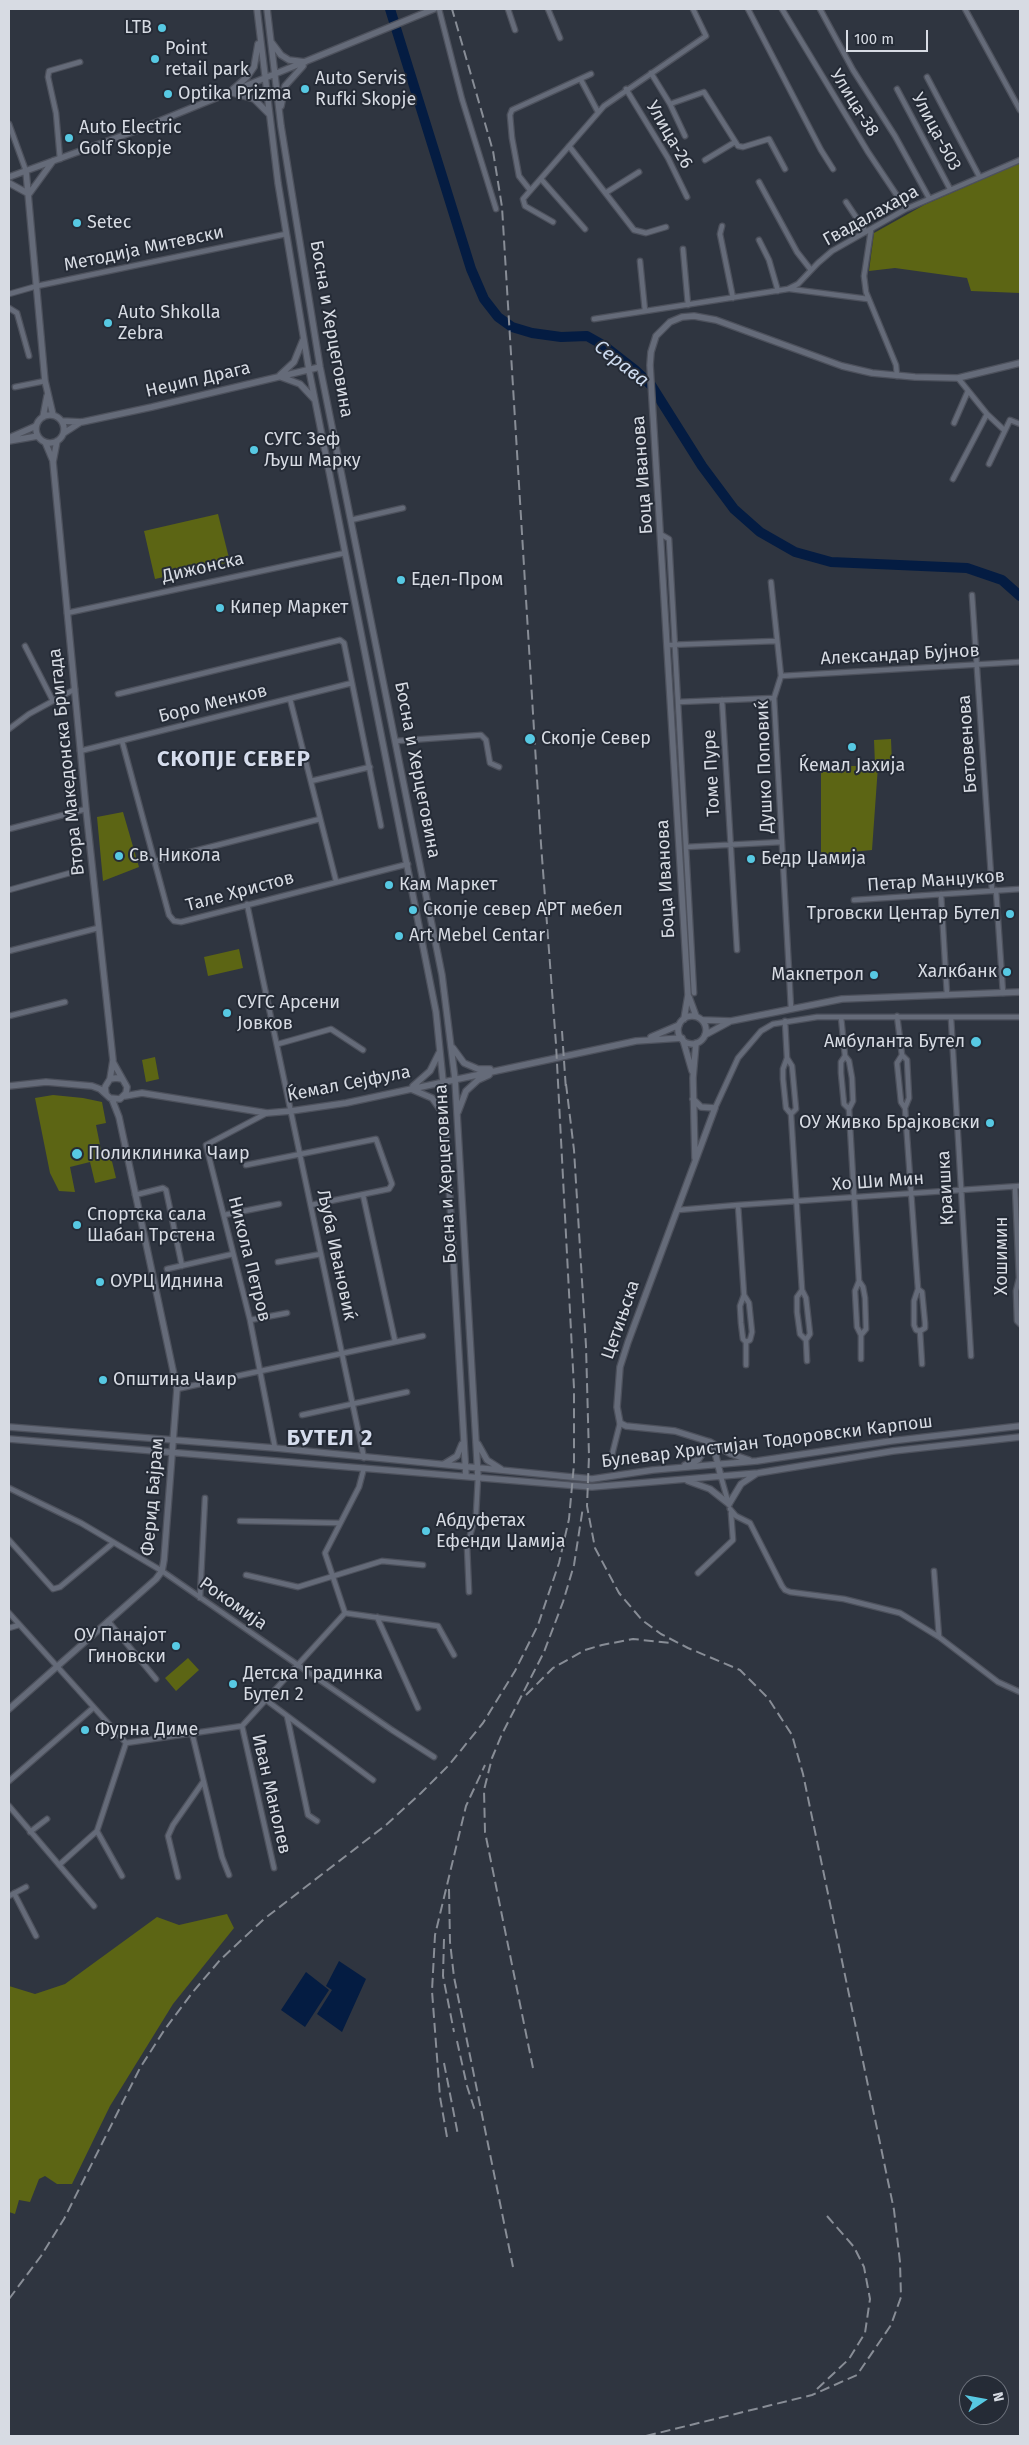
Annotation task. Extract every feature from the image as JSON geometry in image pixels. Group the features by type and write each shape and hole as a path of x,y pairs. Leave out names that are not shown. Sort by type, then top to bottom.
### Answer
{"street":[{"path":"228,93 247,77 254,67 259,30 257,9"},
{"name":"Босна и Херцеговина","path":"267,9 281,126 320,367 440,964 455,1079 478,1477"},
{"path":"9,177 309,62 388,26 434,9"},
{"path":"439,9 462,99 496,209"},
{"path":"508,9 515,30"},
{"path":"548,9 560,38"},
{"path":"553,222 523,204 530,190 598,112 626,89 706,36 693,9"},
{"path":"748,9 821,150 834,169"},
{"name":"Улица-38","path":"782,9 854,130 906,210"},
{"path":"820,9 853,70 895,136 929,198"},
{"path":"965,9 1020,110"},
{"name":"Босна и Херцеговина","path":"259,30 286,234 303,337 432,988 440,1049 446,1122 466,1476"},
{"path":"270,39 281,55 289,60 309,62"},
{"path":"60,159 56,113 48,76 49,71 80,62"},
{"path":"281,126 282,93 291,77 309,62"},
{"path":"651,73 670,104 685,136"},
{"path":"530,190 519,176 511,130 510,115 512,110 591,74"},
{"path":"927,77 979,176"},
{"path":"581,80 598,112"},
{"name":"Улица-26","path":"626,89 668,158 687,197"},
{"name":"Улица-503","path":"897,89 950,189"},
{"path":"670,104 700,92 706,93 738,146 743,147 769,140 784,169"},
{"path":"228,93 237,93 254,99 269,114"},
{"path":"9,124 26,171 47,394 53,415 62,421 64,434 57,441 45,442 38,436 36,426"},
{"path":"705,160 735,142"},
{"path":"569,146 607,192 634,230 646,233 666,227"},
{"name":"Гвадалахара","path":"594,319 788,289 798,284 832,251 929,198 1020,160"},
{"path":"29,194 53,161"},
{"path":"607,192 638,172"},
{"path":"541,179 585,229"},
{"path":"759,182 796,252 811,270"},
{"path":"9,183 29,194"},
{"path":"846,202 869,231 864,276 868,299 892,356 898,376"},
{"path":"722,226 720,234 733,298"},
{"name":"Методија Митевски","path":"9,294 37,286 286,234"},
{"path":"759,240 769,260 778,291"},
{"path":"683,249 688,305"},
{"path":"640,261 645,311"},
{"path":"788,289 868,299"},
{"path":"681,306 677,318 703,316 842,366 898,376 958,378 1020,363"},
{"path":"9,308 17,313 29,356"},
{"name":"Боца Иванова","path":"677,318 665,326 656,336 651,352 650,365 662,535 667,645 680,801 691,994 696,1016"},
{"path":"303,337 294,362 279,377 300,384 315,401"},
{"name":"Неџип Драга","path":"62,421 82,422 320,367"},
{"path":"958,378 987,414 1004,430"},
{"path":"15,387 46,380"},
{"path":"954,423 968,391"},
{"path":"9,439 36,426 43,417 47,394"},
{"path":"953,479 987,414"},
{"path":"43,417 53,415"},
{"path":"989,464 1010,420 1020,424"},
{"name":"Неџип Драга","path":"64,434 82,422"},
{"path":"9,439 38,436"},
{"name":"Втора Македонска Бригада","path":"57,441 53,462 80,752 113,1060 109,1081"},
{"name":"Втора Македонска Бригада","path":"45,442 53,462"},
{"path":"351,520 403,508"},
{"path":"662,535 668,539 678,702 680,801 686,847 691,994"},
{"name":"Дижонска","path":"67,613 254,571 345,553"},
{"path":"771,582 781,676"},
{"name":"Бетовенова","path":"972,595 994,890 1004,993"},
{"name":"Боро Менков","path":"118,694 336,640 344,643 381,826"},
{"path":"667,645 776,641"},
{"path":"25,646 53,701"},
{"name":"Александар Бујнов","path":"781,676 1020,662"},
{"name":"Душко Поповиќ","path":"781,676 774,698 791,1008"},
{"name":"Боро Менков","path":"80,752 352,683"},
{"path":"9,729 75,689"},
{"path":"678,702 774,698"},
{"path":"290,699 336,881"},
{"name":"Томе Пуре","path":"722,700 737,950"},
{"path":"396,741 481,735 486,740 490,764 499,767"},
{"name":"Тале Христов","path":"122,741 169,915 174,922 181,922 408,864"},
{"path":"311,781 370,767"},
{"path":"9,829 86,809"},
{"path":"154,861 320,819"},
{"path":"686,847 782,842"},
{"path":"9,890 77,871"},
{"name":"Петар Манџуков","path":"854,900 1020,889"},
{"path":"941,894 947,995"},
{"name":"Љуба Ивановиќ","path":"247,904 364,1458"},
{"path":"9,951 98,928"},
{"path":"451,1042 459,1057 472,1067 485,1070 509,1068 649,1038 679,1025 684,1019 696,1016 703,1020 731,1021 842,999 1020,992"},
{"name":"Боца Иванова","path":"684,1019 691,994"},
{"path":"9,1016 65,1002"},
{"path":"897,1016 902,1055 907,1060 909,1098 905,1108 918,1289 914,1300 914,1325 916,1330 920,1331"},
{"path":"693,1098 701,1107 715,1108 729,1075 750,1043 762,1031 773,1024 785,1021 897,1016 951,1018 1020,1017"},
{"path":"841,1017 845,1056 850,1061 852,1078 853,1101 849,1109 853,1197 859,1281 865,1298 866,1329 862,1335"},
{"name":"Краишка","path":"951,1018 971,1356"},
{"path":"703,1020 706,1027 705,1035"},
{"path":"695,1162 693,1078 696,1043 705,1035 731,1021"},
{"path":"785,1021 787,1058 783,1069 783,1079 786,1108 790,1114 802,1290 806,1298 810,1334 806,1340 807,1361"},
{"path":"679,1025 693,1078"},
{"path":"278,1044 331,1029 363,1050"},
{"path":"649,1038 682,1039 696,1043"},
{"path":"409,1089 430,1071 440,1049"},
{"path":"902,1055 897,1063 900,1102 905,1108"},
{"path":"845,1056 841,1062 842,1092 844,1104 849,1109"},
{"path":"787,1058 792,1066 796,1109 790,1114"},
{"name":"Втора Македонска Бригада","path":"113,1060 122,1079"},
{"path":"456,1121 462,1099 472,1084 484,1077 509,1068"},
{"name":"Ќемал Сејфула","path":"126,1085 142,1093 267,1113 291,1112 346,1104 443,1081 509,1068"},
{"path":"9,1086 46,1082 92,1086 116,1078 122,1079 126,1085 119,1117"},
{"path":"106,1094 105,1087 109,1081"},
{"path":"92,1086 112,1099 119,1117 135,1195 163,1188 166,1190 182,1266"},
{"path":"409,1089 417,1090 432,1098 443,1113 446,1122"},
{"name":"Ќемал Сејфула","path":"124,1097 142,1093"},
{"path":"112,1099 124,1097"},
{"name":"Цетињска","path":"620,1423 617,1406 620,1367 715,1108"},
{"name":"Никола Петров","path":"267,1113 206,1145 250,1320 275,1448"},
{"path":"246,1165 376,1139 380,1143 392,1184 386,1191 311,1205"},
{"name":"Хо Ши Мин","path":"678,1210 1018,1186"},
{"name":"Хошимин","path":"1018,1186 1020,1279 1016,1291 1017,1321 1020,1324"},
{"name":"Ферид Бајрам","path":"9,1709 156,1580 162,1571 177,1389 135,1195"},
{"path":"363,1195 395,1341"},
{"path":"224,1215 279,1204"},
{"path":"738,1205 744,1294 740,1306 743,1339 746,1342 746,1365"},
{"path":"167,1269 234,1254"},
{"path":"278,1262 321,1254"},
{"path":"859,1281 855,1291 856,1318 857,1327 862,1335 862,1359"},
{"path":"918,1289 922,1292 925,1323 925,1328 920,1331"},
{"path":"802,1290 797,1297 797,1312 800,1334 806,1340"},
{"path":"744,1294 749,1303 752,1332 746,1342"},
{"path":"250,1320 287,1312"},
{"path":"920,1331 922,1364"},
{"path":"177,1389 423,1336"},
{"path":"302,1415 407,1392"},
{"path":"610,1463 620,1423 638,1428 675,1431 710,1442 744,1459 757,1461"},
{"name":"Булевар Христијан Тодоровски Карпош","path":"9,1427 275,1448 598,1479 679,1468 719,1466 891,1441 1020,1426"},
{"path":"476,1436 481,1451 487,1460 505,1471"},
{"name":"Булевар Христијан Тодоровски Карпош","path":"364,1468 592,1486 758,1473 893,1451 1020,1436"},
{"path":"9,1439 364,1468 359,1487 325,1553 331,1576 345,1613 438,1626 454,1655"},
{"path":"440,1465 449,1462 457,1456 464,1440"},
{"path":"698,1572 733,1540 733,1524 722,1477 714,1448 710,1442"},
{"path":"679,1468 698,1460 710,1442"},
{"path":"729,1507 741,1484 758,1473"},
{"path":"469,1592 467,1546 476,1515 478,1477"},
{"path":"681,1480 710,1489 736,1516 750,1523 785,1590 844,1599 894,1611 939,1637 998,1682 1020,1692"},
{"name":"Рокомија","path":"9,1488 48,1505 162,1571 434,1757"},
{"path":"200,1598 205,1498"},
{"path":"240,1521 340,1523"},
{"path":"9,1540 53,1589 60,1587 113,1542"},
{"path":"246,1575 298,1587 382,1561 423,1565"},
{"path":"934,1571 939,1637"},
{"name":"Иван Манолев","path":"126,1743 242,1726 345,1613"},
{"path":"9,1614 126,1743 97,1831 59,1865"},
{"path":"378,1617 418,1708"},
{"path":"108,1621 156,1679"},
{"path":"9,1628 19,1625"},
{"name":"Иван Манолев","path":"266,1700 373,1780"},
{"path":"9,1782 93,1708"},
{"name":"Иван Манолев","path":"287,1716 308,1815 317,1822"},
{"name":"Иван Манолев","path":"242,1726 274,1868"},
{"path":"192,1733 228,1875"},
{"path":"178,1877 168,1836 203,1782"},
{"path":"9,1806 94,1906"},
{"path":"30,1832 47,1819"},
{"path":"97,1831 122,1876"},
{"path":"9,1896 26,1887"},
{"path":"14,1893 36,1936"}],"green space":[{"path":"1020,163 1020,293 971,291 967,278 895,268 869,271 874,233 924,205"},
{"path":"218,514 230,562 155,579 144,531"},
{"path":"891,739 892,764 875,765 874,740"},
{"path":"821,766 878,766 872,850 821,855"},
{"path":"123,812 139,867 103,881 97,817"},
{"path":"239,949 243,968 208,976 204,957"},
{"path":"155,1057 159,1079 146,1082 142,1060"},
{"name":"Поликлиника Чаир","path":"53,1095 102,1102 106,1123 96,1125 102,1155 110,1153 116,1178 95,1183 90,1162 70,1167 75,1192 59,1191 50,1173 35,1098"},
{"path":"188,1658 199,1670 176,1691 165,1678"},
{"path":"227,1914 234,1928 173,2004 110,2106 72,2184 57,2184 45,2176 39,2179 30,2202 19,2200 15,2214 9,2212 9,1986 35,1994 65,1984 157,1917 179,1925"}],"water":[{"path":"339,1961 366,1979 342,2032 317,2014 332,1990 326,1986"},
{"path":"306,1972 329,1990 305,2027 281,2010"}],"waterway":[{"name":"Серава","path":"390,9 471,269 484,299 498,317 512,327 532,333 561,337 587,336 603,345 635,370 651,385 702,466 734,509 760,532 795,552 831,562 967,568 1002,580 1020,596"}],"railway":[{"path":"9,2299 41,2256 64,2219 140,2068 165,2029 192,1993 220,1960 264,1919 386,1825 421,1793 449,1765 483,1723 515,1671 538,1625 559,1563 569,1519 574,1464 574,1388 556,1044 541,844 502,207 493,151 452,9"},
{"path":"562,1031 566,1090"},
{"path":"566,1084 574,1150 586,1346 589,1456 587,1506 595,1548 619,1593 642,1620 661,1634 688,1648 740,1670 768,1698 792,1735 803,1774 894,2210 900,2262 901,2297 891,2325 857,2375 812,2395 646,2436"},
{"path":"533,2068 485,1832 484,1790 492,1758 502,1734 544,1652 563,1602 574,1565 583,1507"},
{"path":"526,1695 553,1668 585,1650 633,1639 671,1643"},
{"path":"447,2137 440,2097 432,1991 435,1935 466,1806 485,1765"},
{"path":"449,1889 450,1942 454,1977 513,2267"},
{"path":"444,1939 443,1976 454,2032"},
{"path":"457,2041 467,2086 475,2111"},
{"path":"444,2063 458,2135"},
{"path":"817,2389 849,2359 865,2333 870,2299 864,2267 854,2247 827,2216"}],"place":[{"name":"LTB","path":"162,28"},
{"name":"Point retail park","path":"155,59"},
{"name":"Auto Servis Rufki Skopje","path":"305,89"},
{"name":"Optika Prizma","path":"168,94"},
{"name":"Auto Electric Golf Skopje","path":"69,138"},
{"name":"Setec","path":"77,223"},
{"name":"Auto Shkolla Zebra","path":"108,323"},
{"name":"СУГС Зеф Љуш Марку","path":"254,450"},
{"name":"Едел-Пром","path":"401,580"},
{"name":"Кипер Маркет","path":"220,608"},
{"name":"Скопје Север","path":"530,739"},
{"name":"Ќемал Јахија","path":"852,747"},
{"name":"Св. Никола","path":"119,856"},
{"name":"Бедр Џамија","path":"751,859"},
{"name":"Кам Маркет","path":"389,885"},
{"name":"Скопје север АРТ мебел","path":"413,910"},
{"name":"Трговски Центар Бутел","path":"1010,914"},
{"name":"Art Mebel Centar","path":"399,936"},
{"name":"Халкбанк","path":"1007,972"},
{"name":"Макпетрол","path":"874,975"},
{"name":"СУГС Арсени Јовков","path":"227,1013"},
{"name":"Амбуланта Бутел","path":"976,1042"},
{"name":"ОУ Живко Брајковски","path":"990,1123"},
{"name":"Поликлиника Чаир","path":"77,1154"},
{"name":"Спортска сала Шабан Трстена","path":"77,1225"},
{"name":"ОУРЦ Иднина","path":"100,1282"},
{"name":"Општина Чаир","path":"103,1380"},
{"name":"Абдуфетах Ефенди Џамија","path":"426,1531"},
{"name":"ОУ Панајот Гиновски","path":"176,1646"},
{"name":"Детска Градинка Бутел 2","path":"233,1684"},
{"name":"Фурна Диме","path":"85,1730"}],"district":[{"name":"СКОПЈЕ СЕВЕР","path":"234,760"},
{"name":"БУТЕЛ 2","path":"330,1439"}]}
